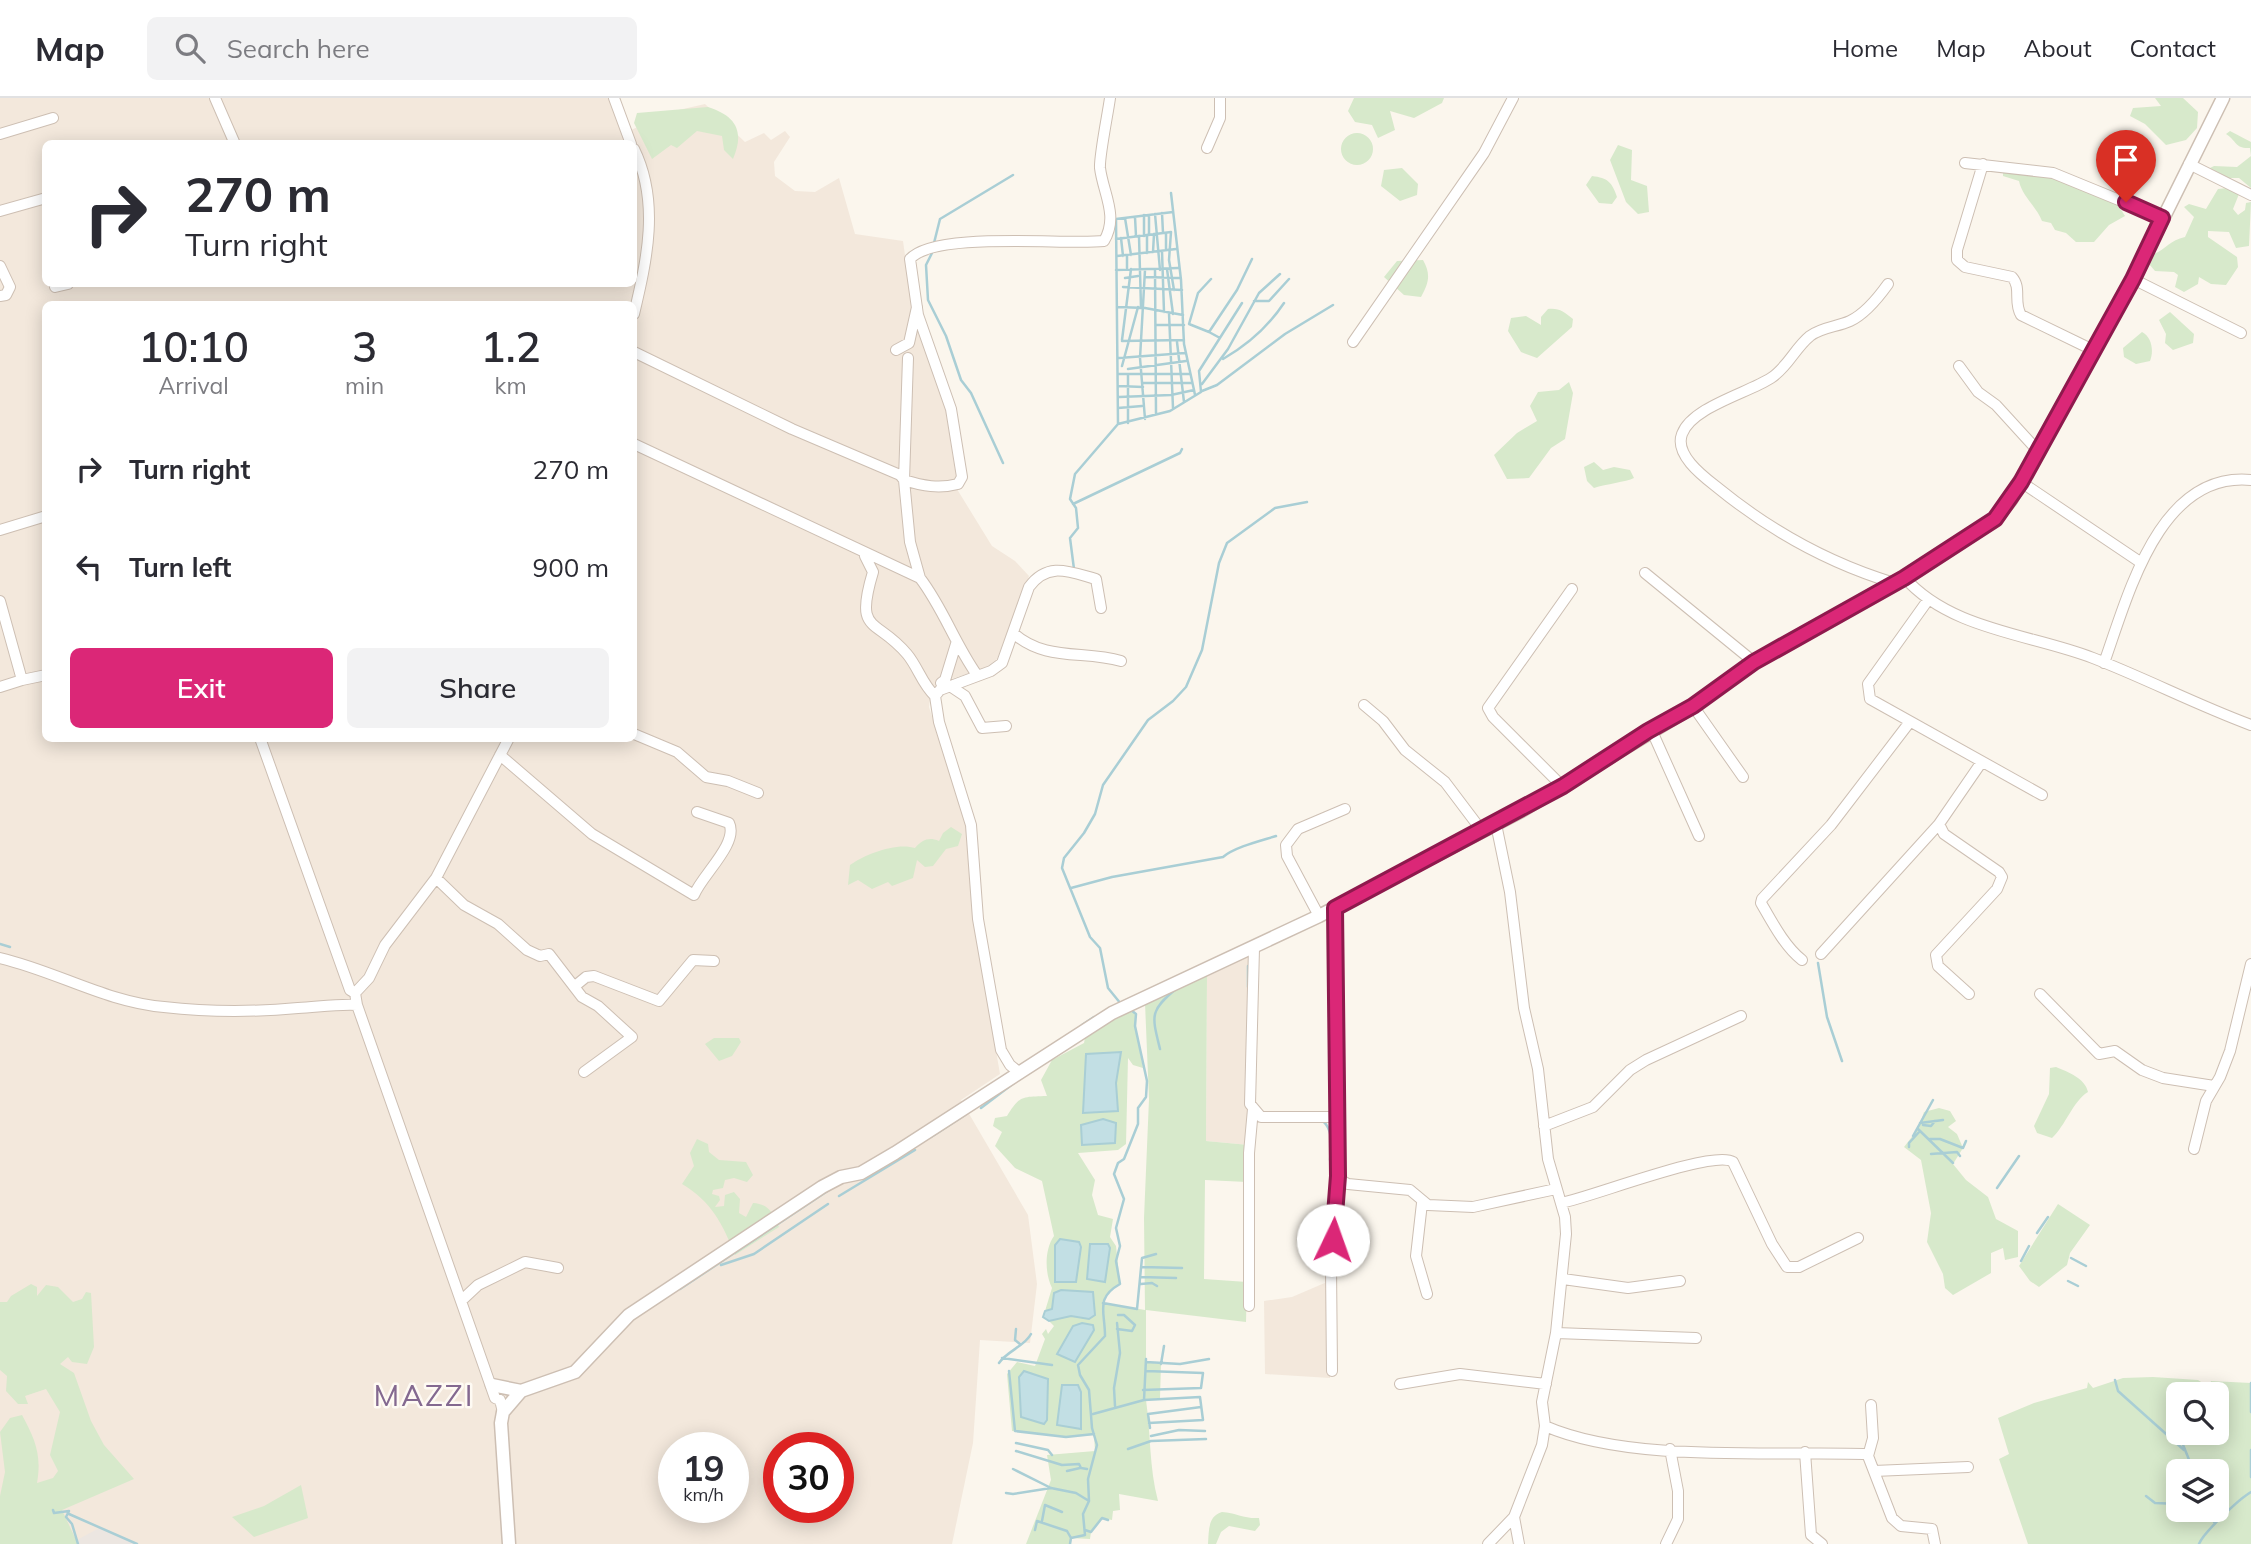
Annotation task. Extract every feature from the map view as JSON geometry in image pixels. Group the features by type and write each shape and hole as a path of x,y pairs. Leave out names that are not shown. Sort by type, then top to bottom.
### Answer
{"street":[{"path":"215,98 234,140"},
{"path":"614,98 630,140"},
{"path":"637,353 793,429 894,472 905,480 921,486 945,488 958,484 962,477 951,409 917,306 910,258 916,251 962,243 1104,241 1110,230 1108,200 1100,167 1110,98"},
{"path":"1207,148 1220,118 1220,98"},
{"path":"1353,342 1484,153 1513,98"},
{"path":"509,1544 501,1423 503,1412 521,1391 575,1372 616,1326 677,1280 734,1247 822,1187 841,1177 861,1173 1112,1013 1335,908 1563,786 1651,729 1693,706 1754,662 1899,580 1995,519 2021,482 2133,279 2223,98"},
{"path":"0,134 54,118"},
{"path":"637,156 646,179 650,232 637,301"},
{"path":"1965,163 2053,173 2162,218"},
{"path":"1983,164 1957,250 1957,260 1965,267 2012,277 2018,288 2016,307 2021,315 2093,350"},
{"path":"2189,164 2251,195"},
{"path":"0,211 42,199"},
{"path":"0,266 10,288 6,295 0,296"},
{"path":"2133,279 2241,333"},
{"path":"1888,284 1877,299 1852,320 1808,338 1783,370 1772,378 1709,409 1688,426 1682,434 1684,454 1701,474 1737,503 1803,547 1899,580 1928,600 1989,627 2104,663 2251,725"},
{"path":"896,350 909,343 917,306"},
{"path":"908,358 905,480 910,542 920,578 936,599 956,644 977,675"},
{"path":"1959,366 1978,392 1996,405 2037,450"},
{"path":"637,445 920,578"},
{"path":"2104,663 2140,562 2171,515 2186,500 2218,481 2229,478 2251,480"},
{"path":"2021,482 2140,562"},
{"path":"0,530 42,517"},
{"path":"863,553 871,562 873,572 866,597 868,619 876,630 907,654 935,696 939,722 971,825 978,919 1001,1050 1010,1065 1020,1073"},
{"path":"935,696 948,684 977,675 1002,663 1035,578 1054,569 1096,579 1101,608"},
{"path":"1646,573 1754,662"},
{"path":"1563,786 1493,717 1488,708 1572,589"},
{"path":"1928,600 1875,673 1867,690 1870,699 2042,795"},
{"path":"0,601 22,680"},
{"path":"1013,633 1036,649 1049,649 1077,657 1104,656 1121,662"},
{"path":"948,684 945,680 956,644"},
{"path":"0,687 42,676"},
{"path":"921,677 948,684 965,696 982,728 1006,726"},
{"path":"1364,705 1383,721 1405,750 1445,782 1482,831"},
{"path":"1693,706 1743,776"},
{"path":"1802,960 1791,949 1766,912 1761,903 1762,899 1831,825 1909,723"},
{"path":"1651,729 1699,836"},
{"path":"637,735 677,752 706,777 728,781 758,793"},
{"path":"261,742 329,938 350,990 355,993 357,1005 503,1412"},
{"path":"355,993 369,978 385,944 436,877 507,742"},
{"path":"500,755 592,834 694,895 700,879 717,861 730,838 731,828 729,823 697,812"},
{"path":"1821,954 1939,824 1981,763"},
{"path":"1319,916 1287,856 1286,845 1298,829 1345,809"},
{"path":"1488,1544 1514,1517 1538,1458 1545,1426 1541,1410 1563,1279 1566,1226 1550,1167 1538,1069 1517,965 1509,889 1496,824"},
{"path":"1939,824 1944,834 2003,877 1997,889 1936,955 1938,966 1969,994"},
{"path":"436,877 464,905 498,924 527,950 540,956 549,954 583,998 598,1006 632,1037 584,1072"},
{"path":"1332,1371 1332,1267 1338,1176 1335,1117 1338,1023 1335,908"},
{"path":"1249,1306 1256,1116 1250,1104 1249,1081 1254,948"},
{"path":"0,958 56,974 92,992 162,1007 254,1010 357,1005"},
{"path":"575,986 586,977 594,976 659,1001 693,960 714,961"},
{"path":"2194,1149 2203,1109 2230,1051 2251,964"},
{"path":"2040,994 2099,1054 2115,1051 2142,1070 2163,1078 2214,1086"},
{"path":"1545,1126 1593,1107 1630,1070 1646,1060 1741,1016"},
{"path":"1256,1116 1335,1117"},
{"path":"1561,1203 1699,1161 1726,1158 1733,1162 1772,1244 1787,1267 1799,1267 1858,1238"},
{"path":"1338,1176 1342,1182 1348,1184 1410,1189 1422,1203 1473,1207 1556,1189"},
{"path":"1336,1189 1348,1184"},
{"path":"1422,1203 1416,1256 1427,1294"},
{"path":"463,1300 478,1285 525,1262 558,1268"},
{"path":"1563,1279 1636,1288 1680,1281"},
{"path":"1556,1333 1696,1338"},
{"path":"1400,1384 1460,1374 1546,1384"},
{"path":"492,1385 521,1391"},
{"path":"1871,1405 1873,1438 1868,1454 1894,1522 1901,1526 1933,1529 1935,1544"},
{"path":"1545,1426 1581,1438 1670,1449 1868,1454"},
{"path":"1666,1544 1678,1520 1678,1491 1670,1449"},
{"path":"1805,1452 1811,1535 1822,1544"},
{"path":"1874,1471 1968,1466"},
{"path":"1514,1517 1519,1544"}],"shaded area":[{"path":"0,98 619,98 629,131 670,112 705,104 745,142 764,133 771,140 785,131 790,137 774,162 775,176 795,191 815,192 839,178 855,234 903,241 913,312 945,407 956,476 952,481 992,546 1015,561 1029,576 997,659 985,668 942,682 931,690 929,707 968,833 974,922 1000,1074 961,1100 1028,1215 1037,1284 1030,1343 980,1340 973,1443 952,1544 0,1544"},
{"path":"1251,951 1249,1145 1206,1141 1207,976 1203,975"},
{"path":"1327,1282 1331,1312 1330,1378 1265,1374 1264,1301 1292,1297"},
{"path":"101,1527 137,1544 78,1544 77,1540"}],"green space":[{"path":"1354,98 1444,98 1442,103 1414,118 1390,111 1395,130 1378,138 1372,125 1355,122 1348,111"},
{"path":"2155,98 2183,98 2198,112 2197,128 2186,140 2166,145 2145,124 2130,116 2133,108 2161,106"},
{"path":"708,107 725,115 736,126 738,140 733,159 724,150 722,136 697,131 677,148 671,145 652,159 634,123 637,113"},
{"path":"2230,131 2251,142 2251,156 2250,148 2239,146 2226,134"},
{"path":"1357,133 1368,138 1373,149 1368,160 1357,165 1346,160 1341,149 1346,138"},
{"path":"1618,145 1632,150 1631,180 1647,186 1649,212 1638,214 1626,202 1610,160"},
{"path":"2251,156 2251,188 2239,178 2229,178 2210,168 2237,167"},
{"path":"1402,168 1418,184 1417,195 1400,201 1381,186 1384,170"},
{"path":"2003,170 2050,176 2118,205 2125,216 2109,225 2094,242 2076,242 2066,233 2055,230 2051,223 2042,221 2019,181 2003,176"},
{"path":"1592,176 1611,184 1617,197 1612,204 1599,203 1586,185"},
{"path":"2227,188 2239,194 2233,209 2238,215 2245,210 2246,203 2251,202 2249,246 2236,248 2229,232 2208,231 2208,237 2237,257 2238,267 2226,285 2211,284 2199,277 2198,284 2184,292 2175,287 2178,275 2174,272 2155,271 2149,264 2154,254 2185,237 2194,217 2184,207 2189,204 2206,209 2218,189"},
{"path":"1423,260 1428,278 1421,297 1404,295 1384,277 1397,261"},
{"path":"1548,309 1567,314 1573,319 1572,327 1537,358 1521,352 1508,331 1511,318 1526,316 1541,325 1541,317"},
{"path":"2170,312 2194,334 2193,343 2173,350 2165,343 2166,334 2159,320"},
{"path":"2142,332 2150,341 2151,357 2150,361 2136,364 2124,357 2123,348"},
{"path":"1569,382 1573,393 1565,439 1551,448 1529,478 1507,479 1494,455 1517,433 1537,421 1530,406 1538,392 1559,390"},
{"path":"1594,462 1603,470 1614,467 1630,470 1634,478 1594,488 1587,481 1584,467"},
{"path":"951,827 962,834 958,846 946,849 933,866 925,867 917,860 913,878 892,886 888,882 872,889 858,880 848,885 850,865 856,861 890,848 915,848 926,840 939,841 943,833"},
{"path":"1203,975 1207,976 1206,1141 1249,1145 1247,1182 1205,1180 1204,1279 1247,1282 1246,1322 1146,1310 1146,1362 1161,1364 1160,1398 1146,1400 1158,1501 1119,1494 1120,1510 1113,1511 1112,1520 1102,1518 1091,1532 1090,1539 1071,1538 1070,1544 1026,1544 1051,1480 1047,1455 1095,1451 1094,1435 1066,1437 1012,1431 1007,1374 1017,1362 1035,1366 1045,1339 1042,1334 1046,1329 1048,1334 1054,1326 1049,1321 1071,1316 1089,1319 1054,1293 1052,1309 1045,1311 1052,1288 1047,1255 1054,1236 1042,1181 1015,1168 995,1146 1002,1132 993,1126 995,1118 1007,1116 1019,1101 1047,1096 1041,1080 1052,1060 1084,1043 1086,1033 1131,1010 1136,1014 1135,1026 1143,1068 1133,1065 1128,1058 1126,1144 1118,1150 1078,1153 1095,1180 1092,1195 1098,1215 1113,1219 1110,1237 1116,1246 1120,1284 1105,1296 1103,1303 1145,1310 1144,1218 1149,1099 1145,1003","holes":["1121,1052 1116,1083 1118,1111 1083,1113 1086,1054","1019,1377 1048,1379 1047,1420 1020,1393"]},
{"path":"714,1038 739,1038 741,1042 732,1056 719,1061 705,1044"},
{"path":"2056,1067 2080,1079 2088,1092 2078,1101 2052,1138 2037,1133 2034,1126 2049,1094 2050,1068"},
{"path":"1939,1108 1950,1111 1956,1121 1948,1127 1957,1134 1963,1148 1953,1164 1966,1180 1988,1197 1996,1219 2018,1231 2018,1257 2005,1260 2003,1248 1991,1253 1991,1273 1953,1295 1945,1288 1943,1274 1927,1242 1931,1213 1921,1160 1904,1147 1918,1129 1924,1112"},
{"path":"697,1139 708,1144 709,1152 719,1160 746,1162 753,1175 747,1182 734,1178 725,1180 723,1188 713,1190 712,1194 719,1196 720,1200 715,1207 724,1206 725,1195 734,1192 740,1199 739,1213 746,1217 753,1203 763,1205 779,1227 735,1255 715,1214 701,1198 682,1184 694,1166 690,1153"},
{"path":"2058,1204 2090,1225 2070,1253 2067,1265 2039,1287 2030,1281 2019,1266"},
{"path":"31,1284 37,1287 37,1296 46,1285 58,1287 73,1302 82,1299 86,1292 91,1293 94,1347 87,1364 72,1362 68,1357 60,1364 74,1373 91,1421 104,1445 134,1479 62,1510 78,1544 0,1544 0,1496 5,1472 0,1432 10,1418 22,1415 31,1432 38,1456 37,1483 53,1478 58,1471 50,1455 60,1412 46,1389 25,1396 28,1404 18,1404 6,1391 7,1376 0,1370 0,1302 7,1302 11,1296"},
{"path":"2123,1378 2198,1380 2201,1382 2166,1382 2166,1445 2229,1445 2229,1382 2211,1381 2251,1383 2251,1544 2028,1544 1999,1459 2009,1454 1998,1418 2034,1403 2087,1388 2088,1382 2093,1388"},
{"path":"301,1485 308,1518 254,1537 232,1517 264,1506"},
{"path":"1222,1512 1259,1518 1260,1525 1255,1531 1229,1526 1221,1532 1216,1544 1208,1544 1212,1520"}],"water":[{"path":"1121,1052 1116,1083 1118,1111 1083,1113 1086,1054"},
{"path":"1103,1119 1116,1123 1115,1143 1082,1145 1081,1125"},
{"path":"1060,1239 1079,1242 1081,1247 1076,1282 1055,1282 1055,1245"},
{"path":"1090,1244 1108,1244 1110,1248 1105,1282 1087,1279"},
{"path":"1061,1290 1093,1292 1095,1315 1089,1319 1071,1316 1049,1321 1043,1317 1045,1311 1052,1309 1054,1293"},
{"path":"1082,1323 1093,1325 1094,1330 1075,1362 1057,1354 1073,1326"},
{"path":"1024,1371 1048,1379 1047,1420 1044,1424 1021,1417 1019,1377"},
{"path":"1062,1385 1078,1385 1081,1392 1081,1429 1057,1425"}],"waterway":[{"path":"934,243 940,219 1013,175"},
{"path":"1171,193 1181,280 1184,344 1194,390"},
{"path":"1074,569 1070,538 1078,528 1076,508 1070,499 1075,474 1118,424 1116,219 1173,212"},
{"path":"1162,213 1163,233"},
{"path":"1155,214 1160,270"},
{"path":"1144,215 1144,236"},
{"path":"1149,215 1149,235"},
{"path":"1135,217 1136,236"},
{"path":"1125,218 1131,255"},
{"path":"1171,232 1169,260 1174,290"},
{"path":"1116,239 1171,232"},
{"path":"1166,233 1166,250"},
{"path":"1153,252 1154,234"},
{"path":"1147,235 1147,253"},
{"path":"1139,236 1141,307"},
{"path":"1121,238 1123,256"},
{"path":"1117,256 1176,249"},
{"path":"1162,251 1164,312"},
{"path":"932,253 926,265 928,300 946,336 961,380 971,393 1003,463"},
{"path":"1127,255 1127,268"},
{"path":"1220,338 1209,332 1237,290 1252,259"},
{"path":"1116,270 1178,268"},
{"path":"1122,340 1131,269"},
{"path":"1167,269 1173,314"},
{"path":"1145,270 1140,358 1145,419"},
{"path":"1155,270 1156,414"},
{"path":"1202,384 1228,349 1259,293 1280,274"},
{"path":"1125,278 1138,276"},
{"path":"1145,277 1180,278"},
{"path":"1209,332 1189,324 1198,293 1211,279"},
{"path":"1254,301 1269,301 1289,279"},
{"path":"1123,287 1182,290"},
{"path":"1118,424 1170,411 1201,392 1199,371 1242,303"},
{"path":"1223,359 1257,334 1284,303"},
{"path":"1202,391 1217,385 1285,334 1333,305"},
{"path":"1118,307 1145,308 1183,315"},
{"path":"1122,366 1138,307"},
{"path":"1169,313 1173,408"},
{"path":"1156,325 1184,325"},
{"path":"1122,341 1184,340"},
{"path":"1177,342 1184,402"},
{"path":"1119,358 1185,353"},
{"path":"1128,369 1186,361"},
{"path":"1118,374 1189,374"},
{"path":"1128,375 1128,423"},
{"path":"1143,383 1192,383"},
{"path":"1118,386 1143,387"},
{"path":"1119,397 1171,395 1194,390 1195,395"},
{"path":"1118,408 1142,406"},
{"path":"1073,504 1180,453 1182,449"},
{"path":"1121,1004 1108,988 1100,948 1090,937 1062,868 1064,858 1095,814 1103,785 1148,720 1186,687 1202,650 1219,563 1227,543 1275,508 1307,502"},
{"path":"1750,672 1759,667"},
{"path":"1071,888 1112,877 1223,857 1241,847 1276,836"},
{"path":"0,944 10,947"},
{"path":"1818,963 1827,1017 1842,1061"},
{"path":"1248,966 1248,987"},
{"path":"1160,1049 1155,1015 1161,1003 1176,989"},
{"path":"1070,1544 1071,1538 1085,1535 1083,1514 1089,1501 1088,1479 1097,1445 1092,1428 1089,1390 1080,1375 1078,1365 1105,1336 1104,1300 1112,1289 1120,1284 1116,1261 1120,1246 1116,1228 1124,1199 1114,1174 1118,1163 1124,1159 1138,1124 1138,1108 1146,1097 1147,1081 1135,1026 1136,1014 1131,1010"},
{"path":"1082,1025 1094,1017"},
{"path":"981,1108 1014,1083"},
{"path":"1913,1136 1933,1100"},
{"path":"931,1137 965,1115"},
{"path":"1920,1123 1943,1120"},
{"path":"1323,1121 1330,1134 1330,1160"},
{"path":"1923,1125 1931,1126 1935,1121"},
{"path":"1918,1129 1953,1163"},
{"path":"1909,1147 1909,1143 1920,1131"},
{"path":"1930,1139 1940,1139 1963,1148 1966,1141"},
{"path":"839,1196 915,1150"},
{"path":"1931,1154 1957,1152 1960,1156"},
{"path":"1997,1188 2019,1156"},
{"path":"680,1289 832,1188"},
{"path":"721,1265 754,1254 828,1204"},
{"path":"2037,1233 2048,1217"},
{"path":"2021,1261 2029,1246"},
{"path":"1103,1303 1137,1309 1142,1258 1156,1254"},
{"path":"2071,1258 2086,1266"},
{"path":"1142,1267 1182,1268"},
{"path":"1141,1277 1176,1278"},
{"path":"2068,1281 2078,1286"},
{"path":"1141,1284 1152,1283 1157,1286"},
{"path":"1117,1329 1132,1331 1135,1325 1124,1315 1118,1315"},
{"path":"1115,1406 1114,1388 1120,1353 1117,1323"},
{"path":"1016,1329 1015,1340 1020,1344"},
{"path":"999,1363 1031,1334"},
{"path":"1161,1364 1164,1346"},
{"path":"1002,1358 1052,1365"},
{"path":"1093,1414 1144,1400 1146,1359"},
{"path":"1146,1362 1180,1364 1209,1359"},
{"path":"1009,1371 1015,1431 1066,1437 1094,1434"},
{"path":"1143,1390 1201,1388 1203,1373 1146,1371"},
{"path":"2115,1380 2118,1391 2184,1450"},
{"path":"2251,1383 2251,1412"},
{"path":"1144,1400 1200,1397 1203,1420 1149,1423"},
{"path":"1150,1428 1148,1414 1201,1407"},
{"path":"1151,1436 1179,1430 1205,1431"},
{"path":"1128,1449 1151,1441 1206,1439"},
{"path":"1016,1443 1048,1450 1052,1455"},
{"path":"2183,1445 2189,1459"},
{"path":"2251,1450 2251,1477"},
{"path":"1016,1451 1062,1465 1079,1464 1081,1468 1087,1469"},
{"path":"1067,1471 1080,1468"},
{"path":"1013,1469 1051,1488 1076,1493 1089,1501"},
{"path":"1006,1493 1051,1488"},
{"path":"2199,1544 2222,1516 2251,1492"},
{"path":"2146,1496 2155,1503 2166,1503"},
{"path":"1042,1521 1045,1505 1062,1512"},
{"path":"53,1510 54,1513 69,1511 66,1517 72,1524 78,1544"},
{"path":"69,1514 137,1544"},
{"path":"1085,1530 1091,1532 1102,1518 1108,1520"},
{"path":"1035,1530 1037,1521 1067,1531 1071,1538"}],"district":[{"name":"MAZZI","path":"424,1395"}],"route":[{"path":"1333,1240 1338,1176 1335,1117 1338,1023 1335,908 1521,811 1648,731 1684,712 1754,662 1904,578 1995,519 2011,500 2021,482 2133,279 2162,218 2126,202"}]}
